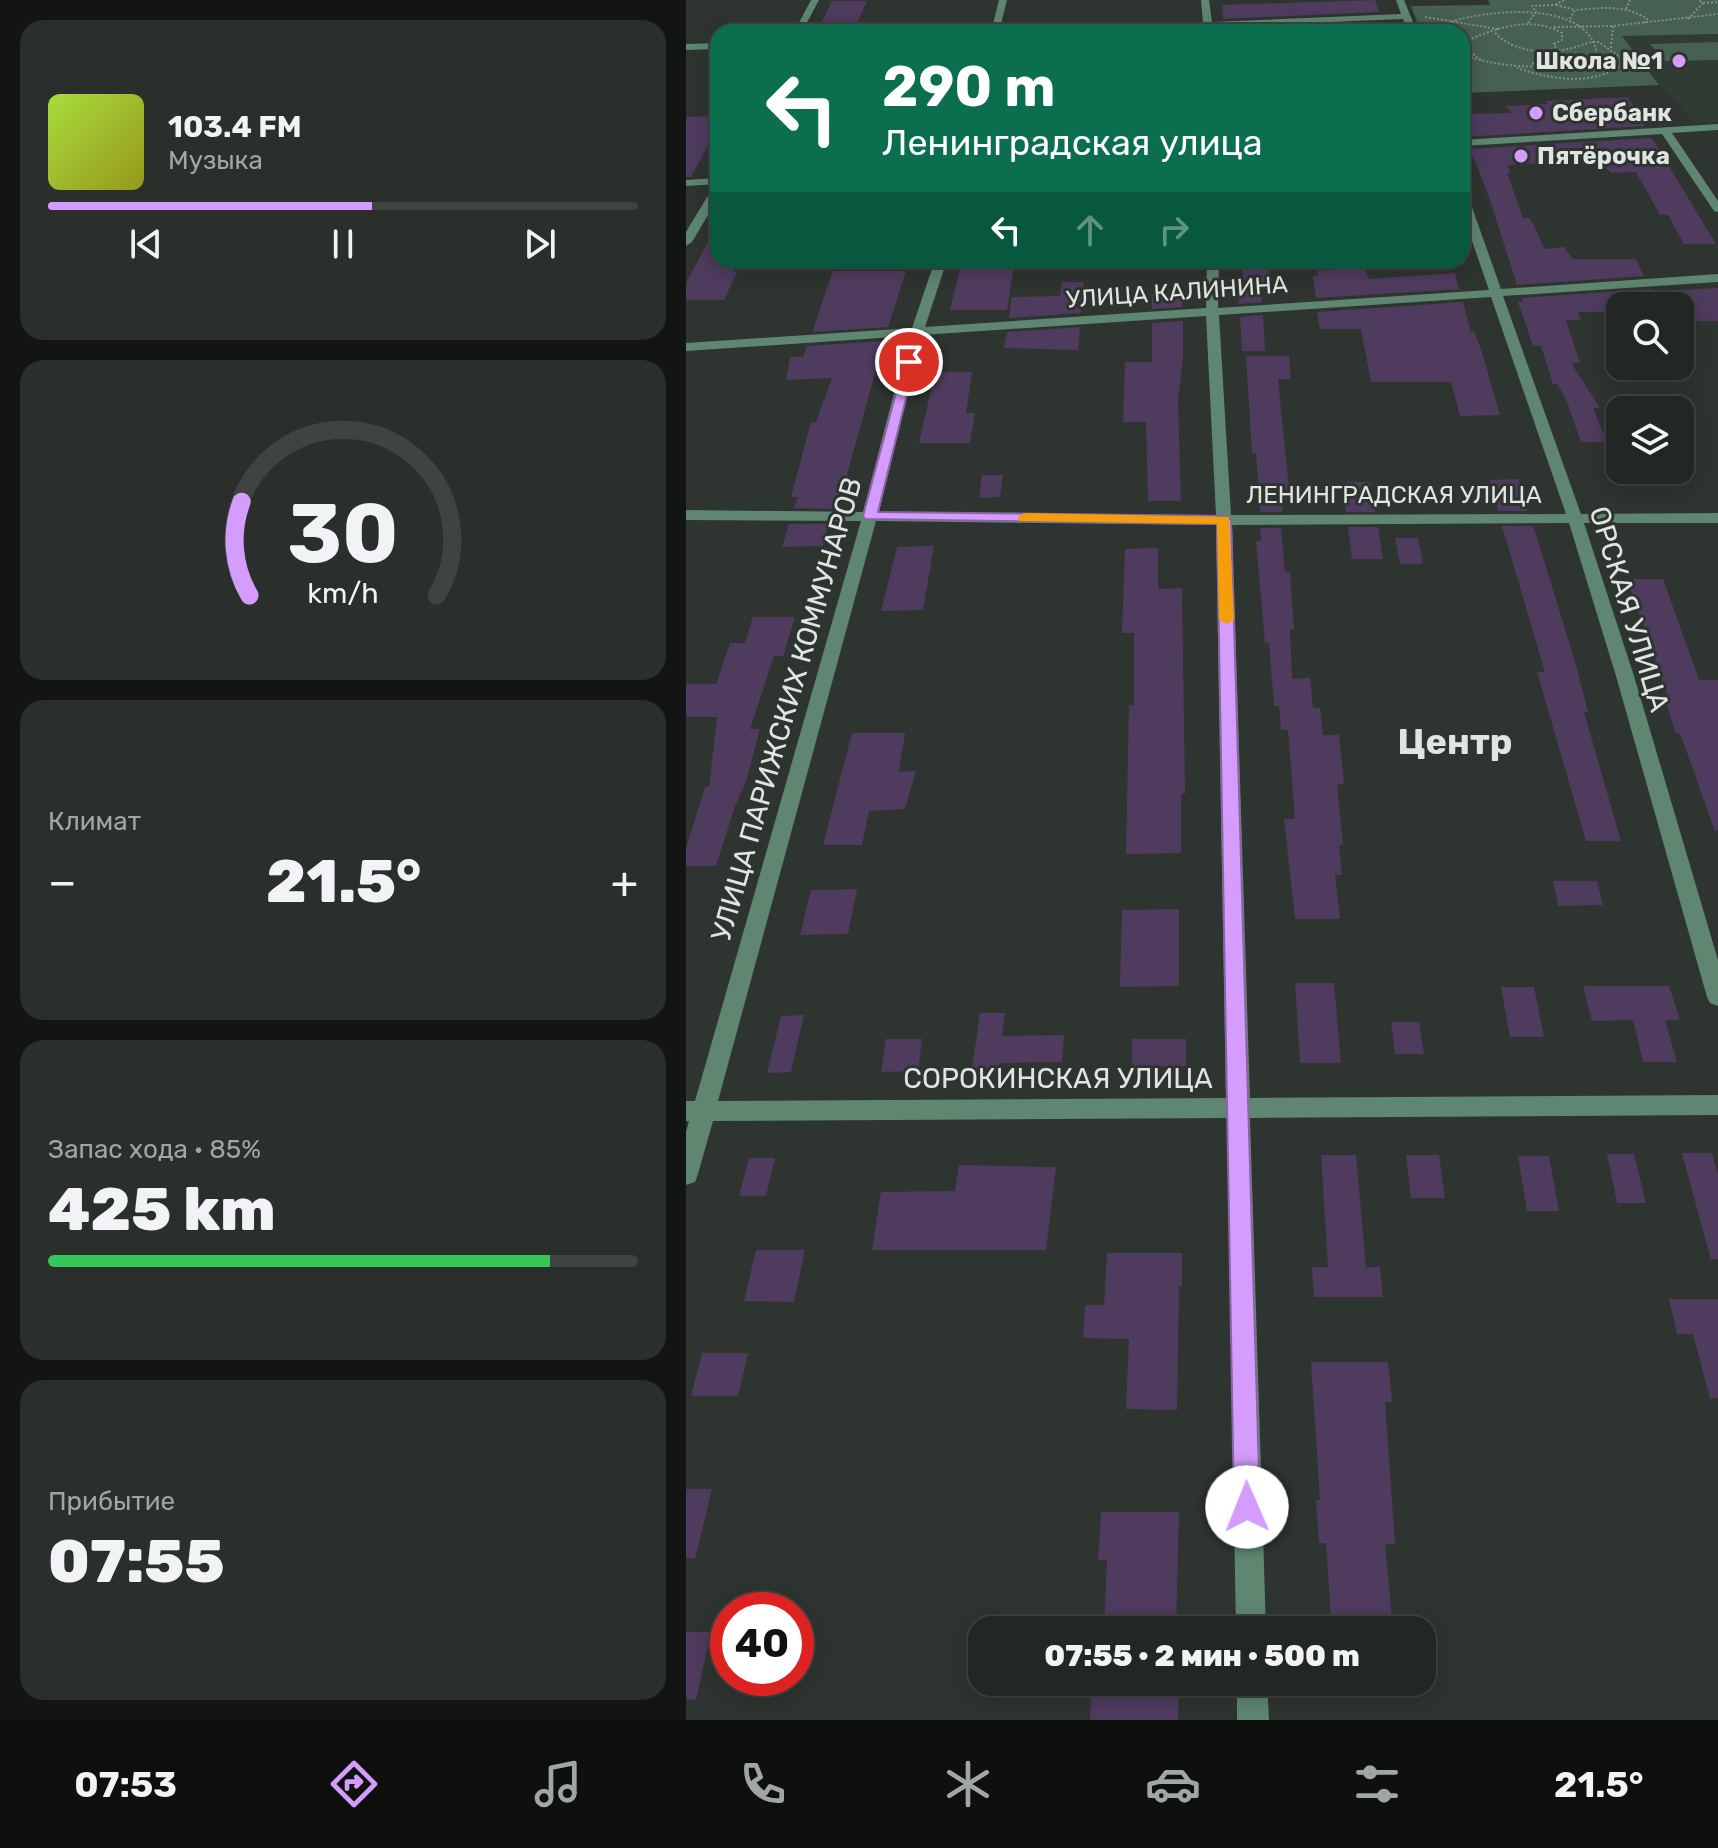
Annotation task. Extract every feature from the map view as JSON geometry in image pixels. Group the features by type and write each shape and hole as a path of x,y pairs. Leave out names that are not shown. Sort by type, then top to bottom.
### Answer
{"street":[{"path":"802,24 815,0"},
{"path":"997,24 1003,0"},
{"path":"1205,0 1208,24"},
{"path":"1400,0 1410,24"},
{"path":"1275,24 1408,16"},
{"path":"686,47 710,46"},
{"path":"1470,142 1718,127"},
{"path":"1665,130 1718,209"},
{"path":"686,183 710,182"},
{"path":"686,242 710,202"},
{"name":"ОРСКАЯ УЛИЦА","path":"1470,218 1575,518 1625,676 1718,997"},
{"name":"УЛИЦА ПАРИЖСКИХ КОММУНАРОВ","path":"686,1174 694,1111 870,516 917,331 938,268"},
{"path":"1213,268 1212,311 1224,520 1251,1616"},
{"name":"УЛИЦА КАЛИНИНА","path":"686,347 1718,278"},
{"name":"ЛЕНИНГРАДСКАЯ УЛИЦА","path":"686,515 1224,520 1718,518"},
{"name":"СОРОКИНСКАЯ УЛИЦА","path":"694,1111 1718,1105"},
{"path":"1252,1696 1253,1720"}],"path":[{"path":"1555,5 1564,0"},
{"path":"1590,0 1597,8"},
{"path":"1626,9 1630,0"},
{"path":"1698,0 1703,3 1718,2"},
{"path":"1687,20 1703,3"},
{"path":"1536,12 1532,6 1555,5 1575,10 1626,9 1640,13 1647,19 1644,23"},
{"path":"1570,19 1575,10"},
{"path":"1450,22 1489,12 1536,12 1570,19 1585,27 1595,41 1597,54 1583,61 1514,67"},
{"path":"1527,24 1536,12"},
{"path":"1470,25 1499,29 1527,24 1613,26 1687,20 1718,14"},
{"path":"1408,16 1464,24"},
{"path":"1611,48 1613,26"},
{"path":"1553,27 1562,33 1562,40 1554,44 1558,51"},
{"path":"1470,39 1495,33 1499,29"},
{"path":"1470,58 1550,76 1597,76 1618,70 1626,62 1611,48 1595,41 1558,51 1516,46 1500,40 1495,33"},
{"path":"1514,67 1554,60 1558,51"},
{"path":"1470,52 1485,63"}],"shaded area":[{"name":"Школа №1","path":"1718,34 1718,122 1695,123 1659,85 1622,36"}],"green space":[{"path":"1488,0 1718,0 1718,34 1622,36 1659,85 1470,93 1470,24 1418,24 1411,6 1490,5"},
{"path":"1718,42 1718,60 1665,61 1650,44"}],"building":[{"path":"1375,0 1379,12 1223,19 1222,5"},
{"path":"832,1 867,1 857,24 821,24"},
{"path":"1628,97 1645,126 1470,137 1470,114 1512,113 1506,106 1548,104 1546,101"},
{"path":"710,116 710,142 691,177 686,177 686,117"},
{"path":"1652,138 1716,244 1684,244 1668,215 1660,215 1636,172 1611,173 1600,161 1507,165 1523,218 1530,218 1545,249 1564,247 1573,259 1636,259 1644,276 1517,285 1470,149"},
{"path":"710,238 710,268 736,268 724,300 686,300 686,283"},
{"path":"960,268 1014,268 1007,310 950,310"},
{"path":"1242,268 1268,268 1272,289 1261,289 1262,302 1239,304 1238,280 1244,280"},
{"path":"1364,268 1369,279 1455,273 1459,289 1316,298 1313,276 1318,276 1317,271"},
{"path":"833,271 906,271 888,327 812,332"},
{"path":"1062,282 1084,282 1081,313 1009,318 1012,297 1060,296"},
{"path":"1718,288 1718,321 1694,321 1694,292 1680,290"},
{"path":"1651,289 1652,292 1608,292"},
{"path":"1606,292 1606,312 1578,312 1581,320 1566,320 1580,363 1571,363 1600,408 1593,408 1606,442 1581,442 1566,399 1557,384 1553,384 1541,346 1533,346 1518,302 1523,302 1522,298"},
{"path":"1182,293 1182,307 1152,309 1152,294"},
{"path":"1463,302 1471,332 1474,331 1482,352 1500,415 1460,416 1451,382 1371,382 1361,329 1320,329 1317,312"},
{"path":"1263,315 1265,351 1242,351 1240,317"},
{"path":"1183,321 1178,400 1181,501 1148,501 1146,422 1123,422 1125,362 1152,362 1152,323"},
{"path":"1080,327 1078,350 1004,348 1007,332"},
{"path":"884,341 841,496 836,496 832,509 794,508 798,497 791,497 811,422 816,422 832,378 786,380 790,357 803,357 807,346"},
{"path":"1246,356 1289,356 1291,379 1278,379 1290,499 1285,499 1282,512 1260,512 1256,453 1252,453"},
{"path":"935,372 972,372 966,413 975,413 970,443 919,443"},
{"path":"982,475 1003,475 1000,497 979,498"},
{"path":"1518,479 1527,511 1498,511 1490,480"},
{"path":"1347,482 1370,482 1375,512 1346,512 1343,488 1348,488"},
{"path":"789,524 828,524 823,546 782,547"},
{"path":"1502,526 1532,526 1536,534 1576,665 1588,712 1584,712 1621,841 1586,841 1537,672 1545,672"},
{"path":"1348,527 1378,527 1383,559 1352,559"},
{"path":"1260,528 1281,528 1285,572 1290,572 1294,629 1290,629 1292,679 1310,678 1313,708 1320,708 1323,735 1339,735 1344,784 1337,784 1343,845 1339,845 1342,875 1335,875 1340,919 1295,919 1284,819 1295,819 1288,730 1281,730 1279,706 1274,706 1269,643 1265,643 1256,541 1261,541"},
{"path":"1395,538 1418,538 1423,564 1400,564"},
{"path":"934,546 923,610 881,611 897,547"},
{"path":"1158,548 1158,589 1182,588 1185,794 1181,794 1181,853 1126,854 1129,705 1134,705 1134,633 1122,633 1125,549"},
{"path":"1627,579 1663,579 1699,680 1718,680 1718,830 1715,831 1680,733 1676,734 1665,700 1669,700"},
{"path":"753,617 795,617 783,656 774,656 750,729 760,729 746,782 716,866 686,866 686,848 705,787 709,787 717,717 686,717 686,684 716,684 730,643 745,643"},
{"path":"852,733 905,733 899,772 916,771 905,809 869,811 862,845 823,845"},
{"path":"1553,881 1597,881 1603,905 1558,906"},
{"path":"857,889 848,934 800,935 811,890"},
{"path":"1179,909 1179,986 1120,987 1122,910"},
{"path":"1295,983 1334,983 1341,1063 1300,1063"},
{"path":"1583,986 1669,986 1680,1020 1665,1020 1677,1062 1643,1062 1633,1020 1592,1021"},
{"path":"1501,987 1534,987 1544,1037 1510,1037"},
{"path":"980,1013 1005,1013 1002,1036 1064,1035 1062,1062 999,1063 998,1069 972,1069"},
{"path":"804,1015 791,1072 767,1073 781,1016"},
{"path":"1391,1022 1419,1022 1424,1054 1395,1054"},
{"path":"886,1039 922,1039 918,1071 881,1072"},
{"path":"1132,1039 1186,1039 1186,1066 1132,1067"},
{"path":"1682,1153 1712,1153 1718,1175 1718,1259 1711,1260"},
{"path":"1607,1154 1634,1154 1646,1203 1617,1203"},
{"path":"1321,1155 1356,1155 1366,1267 1380,1267 1383,1297 1314,1297 1312,1267 1328,1267"},
{"path":"1406,1155 1439,1155 1445,1198 1411,1198"},
{"path":"1518,1156 1549,1156 1559,1211 1527,1211"},
{"path":"749,1158 775,1158 766,1196 739,1196"},
{"path":"959,1165 1056,1167 1046,1250 872,1250 881,1192 955,1191"},
{"path":"756,1250 805,1250 794,1302 744,1301"},
{"path":"1107,1253 1182,1253 1177,1410 1126,1409 1129,1339 1083,1338 1085,1305 1104,1305"},
{"path":"1669,1299 1718,1299 1718,1398 1710,1399 1693,1334 1677,1334"},
{"path":"702,1353 748,1353 738,1396 691,1396"},
{"path":"1311,1362 1388,1362 1392,1402 1385,1402 1395,1544 1385,1544 1392,1616 1331,1616 1326,1543 1319,1543 1316,1500 1320,1500"},
{"path":"686,1489 712,1489 695,1559 686,1558"},
{"path":"1101,1512 1179,1512 1176,1616 1105,1616 1107,1560 1098,1560"},
{"path":"686,1632 710,1632 696,1700 686,1699"},
{"path":"1091,1696 1179,1696 1178,1720 1090,1720"}],"slow traffic":[{"path":"1024,518 1224,520 1227,620"}],"place":[{"name":"Школа №1","path":"1679,61"},
{"name":"Сбербанк","path":"1536,113"},
{"name":"Пятёрочка","path":"1521,156"}],"district":[{"name":"Центр","path":"1455,741"}],"route":[{"path":"909,362 870,516 1224,520 1247,1507"}]}
